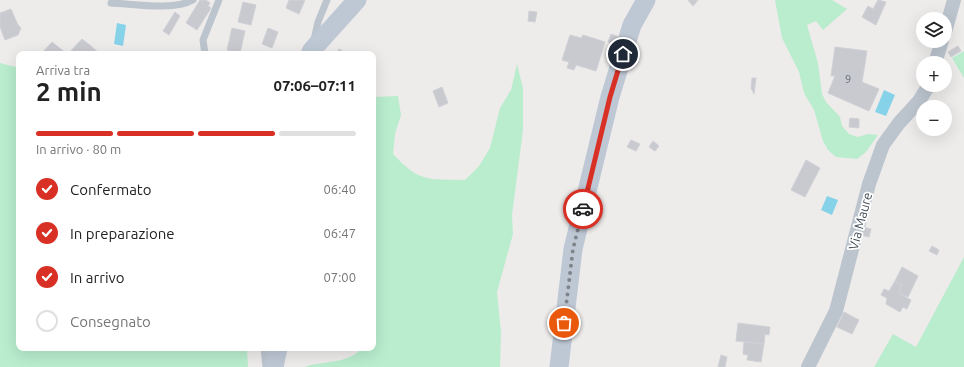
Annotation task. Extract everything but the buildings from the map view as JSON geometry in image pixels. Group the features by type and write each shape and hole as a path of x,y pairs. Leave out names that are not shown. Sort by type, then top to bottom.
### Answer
{"main road":[{"path":"312,51 357,0"},
{"path":"559,367 573,249 613,90 632,26 646,0"},
{"path":"274,367 277,351"}],"street":[{"path":"951,12 954,0"},
{"name":"Via Maure","path":"808,367 836,311 869,184 883,145 925,92"}],"lane":[{"path":"111,3 161,6 185,4 193,0"},
{"path":"205,51 203,40 219,0"},
{"path":"311,51 318,22 327,0"},
{"path":"264,351 266,367"}],"green space":[{"path":"775,0 832,0 847,9 823,30 816,21 807,25 818,63 822,94 826,102 840,117 842,126 849,134 858,137 868,134 878,135 866,152 857,159 836,157 828,150 823,141 814,110 804,93 799,72 782,38"},
{"path":"964,51 964,78 952,58"},
{"path":"0,63 16,67 16,351 247,351 248,367 0,367"},
{"path":"517,64 523,88 523,130 512,215 513,234 497,292 501,332 500,367 305,367 342,360 358,351 376,351 376,97 398,96 401,115 395,134 393,154 402,163 410,170 425,178 465,180 479,166 490,148 500,108 511,90"},
{"path":"964,257 964,367 874,367 893,334 916,347"}],"water":[{"path":"117,23 126,25 123,46 114,44"},
{"path":"884,90 895,95 886,116 875,112"},
{"path":"827,196 838,200 832,215 821,210"}],"way so far":[{"path":"564,323 573,249 583,209"}],"route":[{"path":"583,209 610,97 623,54"}]}
